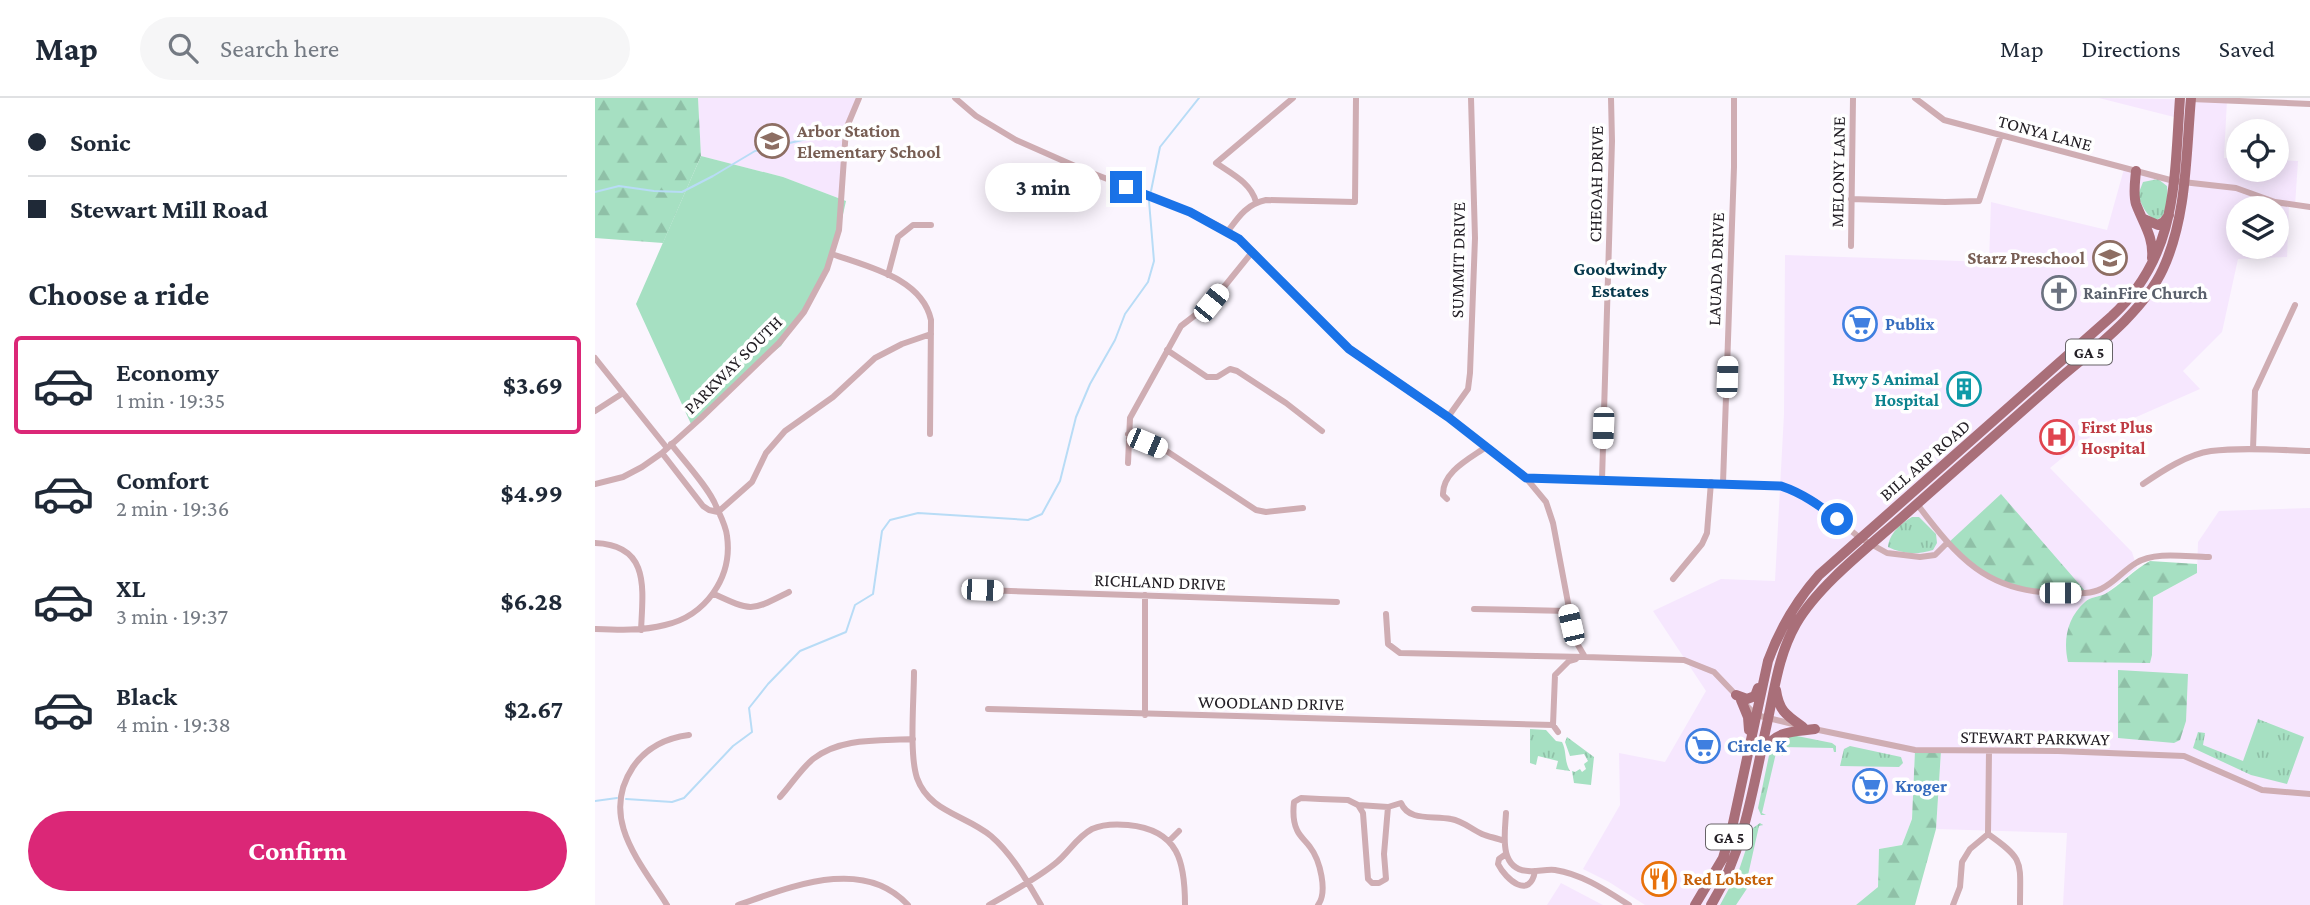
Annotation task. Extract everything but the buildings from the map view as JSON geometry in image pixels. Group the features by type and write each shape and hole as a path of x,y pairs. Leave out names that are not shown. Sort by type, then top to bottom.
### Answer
{"main road":[{"name":"BILL ARP ROAD","path":"1711,905 1725,883 1738,852 1780,659 1796,624 1812,602 1872,544 2126,319 2148,294 2163,270 2180,214 2180,98"},
{"name":"BILL ARP ROAD","path":"1695,905 1723,858 1733,828 1768,661 1777,637 1801,595 1819,575 2122,307 2137,290 2152,267 2179,181 2191,98"},
{"path":"2136,171 2136,203 2153,248 2152,267"},
{"path":"2144,219 2161,224 2169,213"},
{"path":"1739,698 1755,696 1768,661"},
{"path":"1775,684 1778,705 1785,715 1803,727"},
{"path":"1739,698 1748,717 1751,743"},
{"path":"1759,760 1771,739 1781,734 1815,729"}],"street":[{"name":"PARKWAY SOUTH","path":"595,484 623,477 642,467 667,448 779,343 804,312 820,285 839,230 846,129 859,98"},
{"path":"955,98 976,116 1016,140 1190,212 1228,231 1253,251 1349,349 1448,417 1526,478 1546,502 1553,523 1568,611 1575,640 1585,657"},
{"path":"1256,202 1253,192 1241,180 1216,163 1293,98"},
{"path":"1228,231 1244,209 1256,202 1355,202 1356,98"},
{"name":"SUMMIT DRIVE","path":"1448,417 1468,389 1470,373 1475,239 1471,98"},
{"name":"CHEOAH DRIVE","path":"1602,480 1611,98"},
{"name":"LAUADA DRIVE","path":"1723,483 1734,98"},
{"name":"MELONY LANE","path":"1851,246 1853,98"},
{"name":"TONYA LANE","path":"1915,98 1944,120 2136,171 2179,181 2240,188 2275,202 2310,207"},
{"path":"2191,98 2310,104"},
{"path":"1851,199 1979,201 2001,135"},
{"path":"888,275 898,237 913,225 931,225"},
{"path":"1128,463 1128,435 1133,410 1181,326 1211,303 1253,251"},
{"path":"832,254 888,275 915,291 927,305 931,320 930,435"},
{"path":"2253,449 2255,391 2295,305"},
{"path":"718,512 752,482 766,453 785,431 833,397 875,358 902,344 931,334"},
{"path":"1167,350 1207,377 1217,377 1230,369 1237,371 1286,403 1322,431"},
{"path":"595,358 715,503 727,535 725,570 714,594 696,612 680,620 642,630 595,629"},
{"path":"595,411 623,393"},
{"path":"1128,435 1165,450 1256,510 1266,512 1303,508"},
{"path":"1447,499 1443,495 1443,487 1447,478 1486,447"},
{"path":"667,448 703,506 718,512"},
{"path":"2143,484 2167,468 2209,451 2310,451"},
{"path":"1526,478 1781,486 1793,489 1816,502 1860,538 1887,553 1920,557 1935,555 1947,544"},
{"path":"1673,579 1702,544 1707,533 1710,482"},
{"path":"1917,504 1947,544 1976,571 2007,586 2043,593 2076,593 2101,589 2137,562 2152,556 2210,557"},
{"path":"595,543 617,545 628,551 635,561 642,598 642,630"},
{"name":"RICHLAND DRIVE","path":"982,590 1337,603"},
{"path":"714,594 741,606 757,608 789,592"},
{"path":"1145,596 1145,715"},
{"path":"1474,609 1568,611"},
{"path":"1386,614 1386,640 1391,649 1400,653 1684,660 1713,672 1756,715"},
{"path":"1558,732 1553,725 1555,675 1569,661 1585,657"},
{"path":"914,671 913,739 916,775 926,796 935,805 992,838 1028,881 1041,905"},
{"name":"WOODLAND DRIVE","path":"988,709 1553,725"},
{"name":"STEWART PARKWAY","path":"1756,715 1909,750 2058,751 2184,756 2262,790 2310,794"},
{"path":"667,905 626,838 621,824 620,803 629,774 647,751 668,740 688,735"},
{"path":"780,797 811,761 833,747 854,742 913,739"},
{"path":"1953,905 1960,887 1962,862 1970,849 1988,834 1989,751"},
{"path":"1318,905 1322,895 1317,861 1296,828 1294,802 1301,798 1348,800 1358,805 1388,807 1401,803 1409,814 1450,818 1504,841"},
{"path":"1358,805 1363,813 1368,879 1372,883 1383,882 1387,875 1384,854 1388,807"},
{"path":"1506,813 1506,854 1518,869 1555,870 1574,875 1608,891 1629,905"},
{"path":"989,905 1054,865 1089,831 1098,826 1109,825 1143,827 1169,841 1182,862 1185,905"},
{"path":"1169,841 1179,831"},
{"path":"1988,834 2011,850 2020,864 2020,905"},
{"path":"1506,854 1499,859 1498,864 1513,882 1528,885 1533,881 1535,871"},
{"path":"737,905 840,877 865,880 882,886 908,905"}],"shaded area":[{"name":"Arbor Station Elementary School","path":"698,98 859,98 846,129 841,199 783,177 701,156"},
{"path":"2099,98 2227,100 2224,158 2226,182 2289,182 2289,161 2298,161 2295,206 2289,205 2289,196 2226,196 2226,259 2238,259 2222,332 2183,371 2200,389 2084,440 2050,468 2132,552 2137,568 2105,594 2086,600 2152,655 2153,597 2197,573 2198,542 2219,511 2310,508 2310,905 2063,905 2067,833 1936,829 1941,752 1915,750 1912,819 1902,845 1879,849 1878,887 1856,905 1645,905 1583,869 1620,805 1619,753 1665,762 1706,691 1653,611 1721,579 1775,581 1784,414 1785,255 1989,262 1991,202 2107,230 2124,169 2173,180 2178,118"},
{"path":"1561,883 1599,903 1603,905 1547,905"}],"green space":[{"path":"595,98 698,98 701,156 663,243 595,238"},
{"path":"701,156 783,177 846,201 835,250 812,299 781,346 744,375 691,424 636,304"},
{"path":"2158,179 2167,186 2166,208 2159,219 2154,219 2143,208 2138,195 2143,182"},
{"path":"2001,494 2086,592 2017,588 1984,575 1947,544"},
{"path":"1912,517 1919,517 1936,534 1937,543 1933,550 1910,553 1888,547 1896,529"},
{"path":"2150,561 2197,564 2197,573 2153,597 2150,663 2068,662 2068,630 2079,608 2087,600 2111,590"},
{"path":"2118,670 2188,674 2186,721 2180,740 2174,743 2118,738"},
{"path":"2258,719 2304,737 2287,784 2251,775 2193,748 2198,732 2205,733 2203,745 2243,761"},
{"path":"1530,729 1546,730 1556,741 1562,742 1570,771 1556,769 1558,761 1538,756 1536,765 1530,763"},
{"path":"1792,735 1832,743 1836,746 1836,752 1833,748 1782,747 1783,756 1776,753 1762,813 1766,815 1761,815 1758,808 1771,746 1775,740"},
{"path":"1567,737 1594,757 1591,785 1574,783 1572,771 1580,769 1582,772 1588,761 1584,754 1570,756 1565,742"},
{"path":"1850,746 1901,757 1903,763 1899,767 1840,766 1844,749"},
{"path":"1915,750 1941,751 1936,829 1915,905 1856,905 1878,887 1879,849 1902,845 1912,819"},
{"path":"1760,823 1763,825 1759,826 1746,884 1748,887 1736,905 1720,905 1739,870 1753,828"}],"waterway":[{"path":"1151,191 1160,147 1199,98"},
{"path":"595,192 619,186 682,192 755,151 828,134"},
{"path":"626,799 672,802 684,798 733,746 752,732 749,708 768,684 800,651 846,632 855,605 873,594 882,531 890,520 918,513 1028,520 1042,514 1060,481 1076,417 1090,384 1115,340 1125,314 1148,282 1154,261 1149,201"},
{"path":"595,801 617,798"}],"place":[{"name":"Arbor Station Elementary School","path":"772,141"},
{"name":"Starz Preschool","path":"2110,258"},
{"name":"RainFire Church","path":"2059,293"},
{"name":"Publix","path":"1860,324"},
{"name":"Hwy 5 Animal Hospital","path":"1964,389"},
{"name":"First Plus Hospital","path":"2057,437"},
{"name":"Circle K","path":"1703,746"},
{"name":"Kroger","path":"1870,786"},
{"name":"Red Lobster","path":"1659,879"}],"district":[{"name":"Goodwindy Estates","path":"1620,279"}],"route":[{"path":"1126,187 1190,212 1239,239 1349,349 1448,417 1526,478 1781,486 1793,489 1816,502 1837,519"}]}
